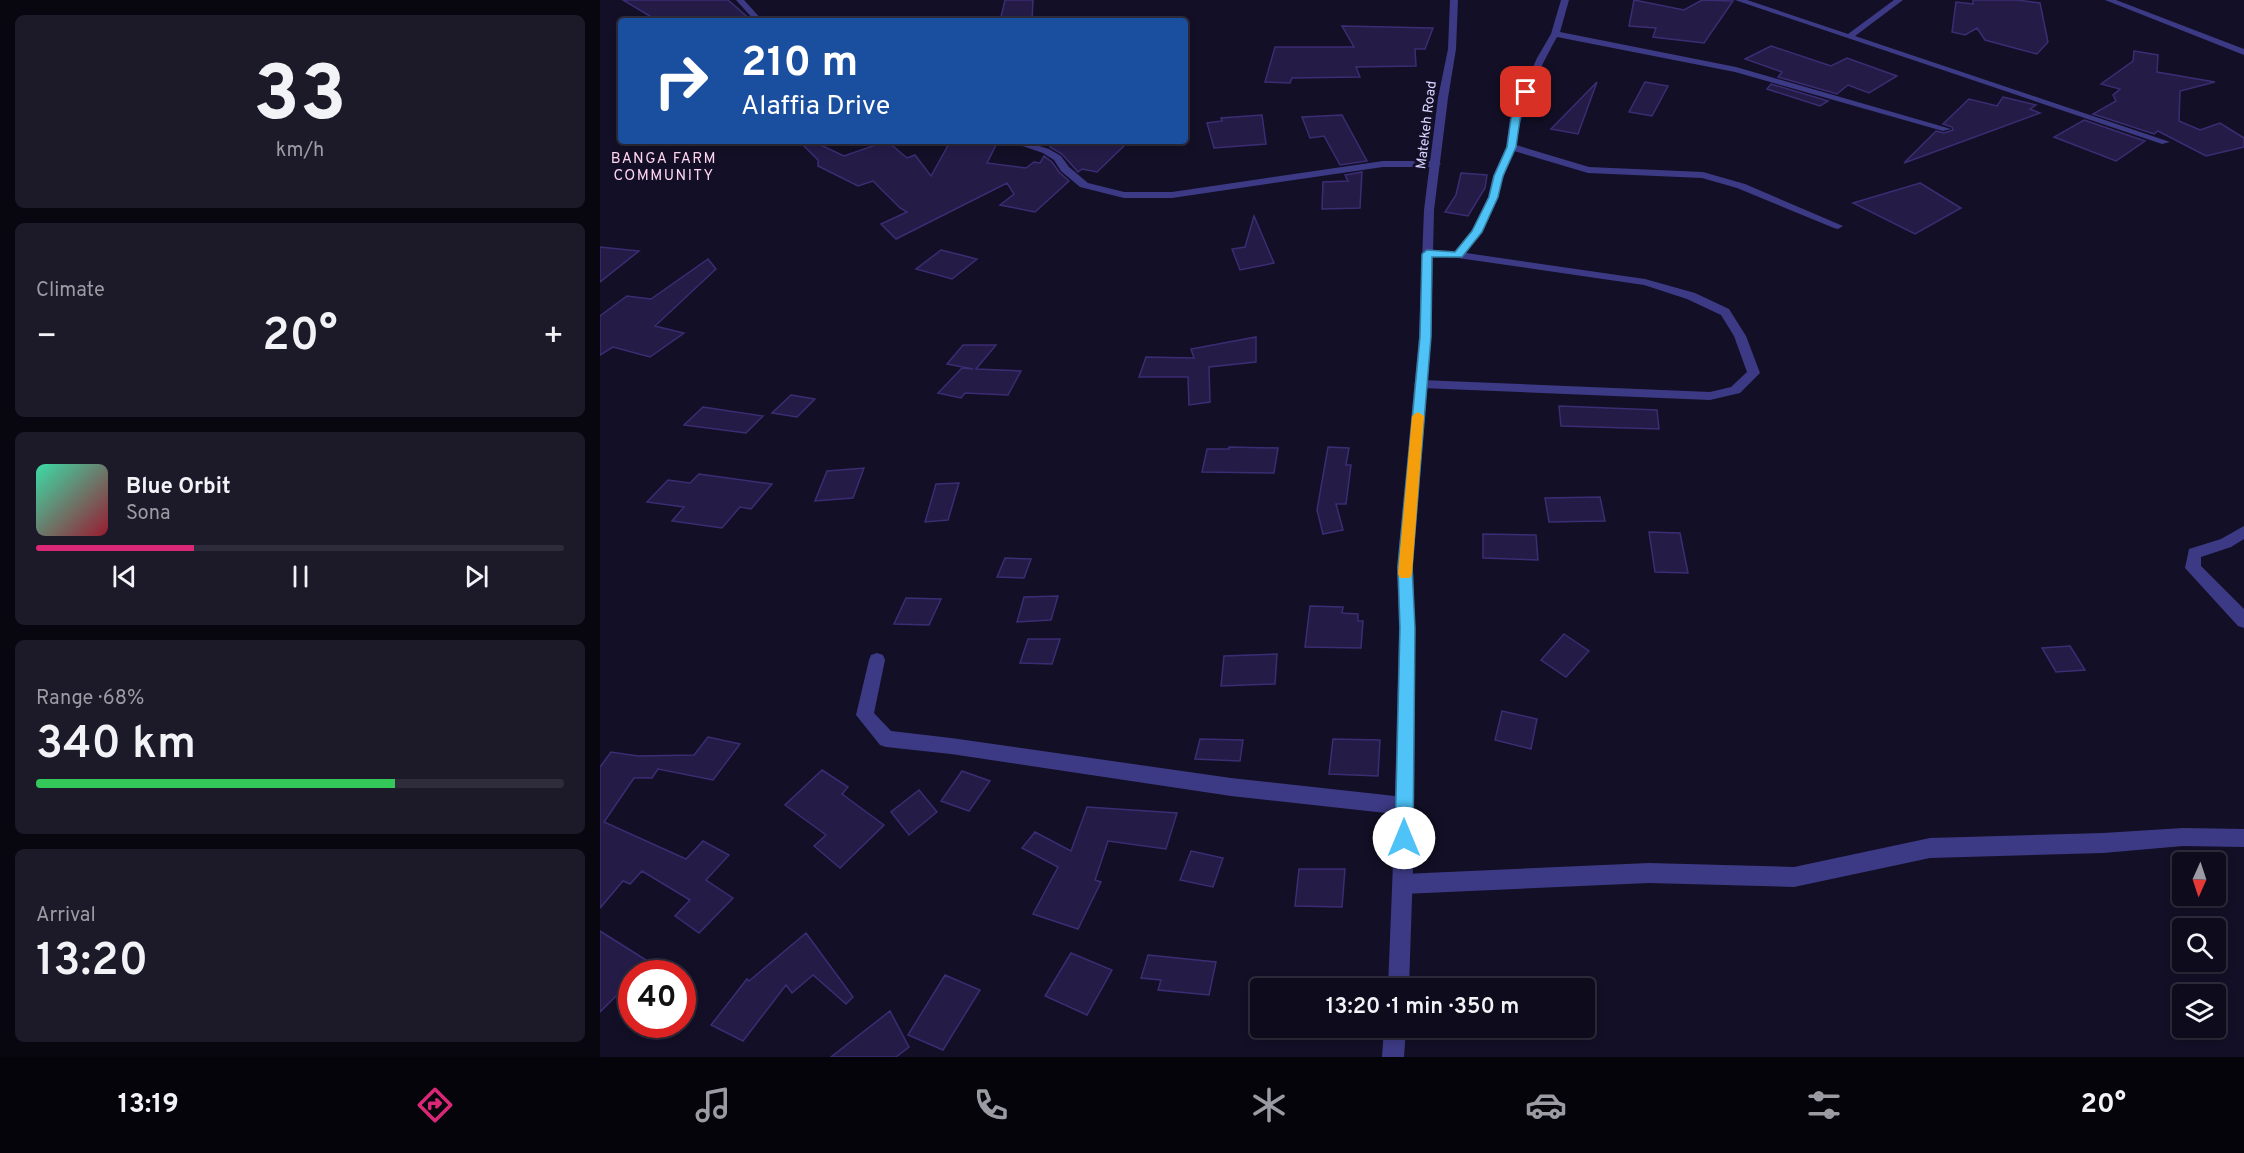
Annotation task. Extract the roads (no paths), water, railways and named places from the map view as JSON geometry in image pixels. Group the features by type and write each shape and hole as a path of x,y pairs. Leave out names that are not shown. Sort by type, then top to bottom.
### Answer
{"street":[{"path":"740,0 756,18"},
{"name":"Matekeh Road","path":"1398,978 1403,884 1407,628 1405,567 1425,337 1429,210 1443,98 1452,49 1454,0"},
{"path":"1458,255 1477,232 1493,197 1498,176 1511,147 1515,119 1541,58 1555,34 1565,0"},
{"path":"1739,0 2165,142"},
{"path":"1850,36 1899,0"},
{"path":"2109,0 2244,52"},
{"path":"1555,34 1736,70 1947,129"},
{"path":"1023,144 1046,151 1058,158 1065,169 1084,185 1124,195 1184,194 1242,186 1284,177 1330,173 1383,164 1436,164"},
{"path":"1511,147 1588,170 1702,175 1741,186 1838,226"},
{"path":"1421,384 1710,396 1735,390 1754,373 1740,336 1725,312 1691,296 1645,282 1458,255 1427,254"},
{"path":"2244,532 2226,543 2194,554 2193,568 2224,597 2244,621"},
{"path":"877,660 865,715 886,739 951,746 1231,787 1404,806"},
{"path":"1403,884 1649,873 1794,877 1930,848 2103,843 2183,837 2244,837"},
{"path":"1393,1057 1394,1038"}],"district":[{"name":"BANGA FARM COMMUNITY","path":"664,168"}]}
